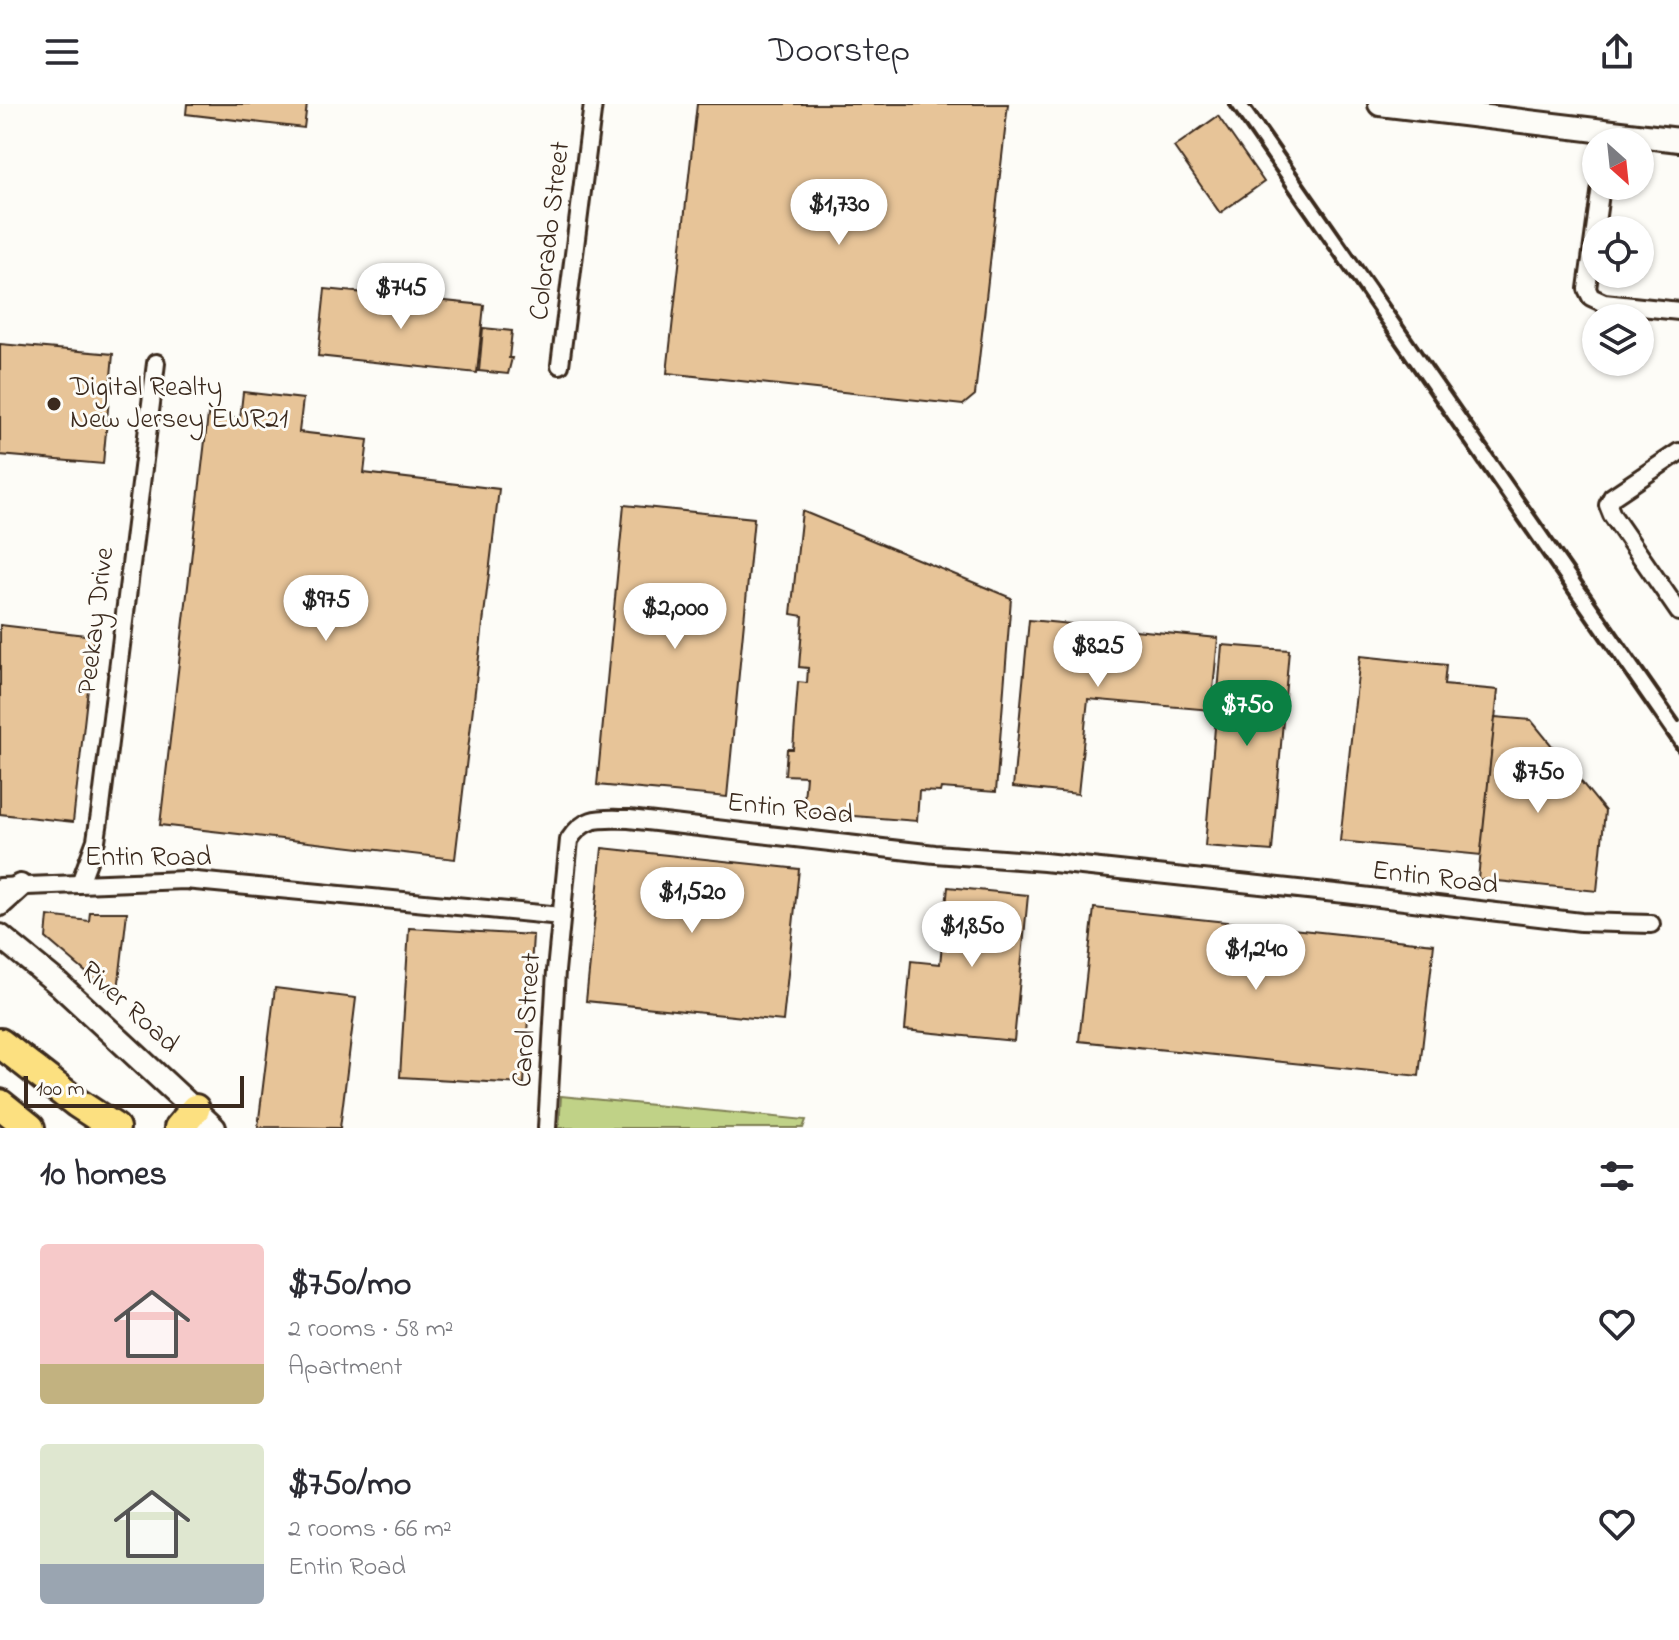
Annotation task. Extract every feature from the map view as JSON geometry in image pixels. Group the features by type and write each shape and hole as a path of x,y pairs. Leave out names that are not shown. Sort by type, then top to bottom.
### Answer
{"highway":[{"path":"0,1043 77,1103 115,1128"},
{"path":"0,1062 83,1128"},
{"path":"0,1104 30,1128"}],"street":[{"name":"Colorado Street","path":"560,365 593,104"},
{"path":"1380,104 1582,132"},
{"path":"1654,139 1679,140"},
{"path":"1599,200 1587,289 1591,297 1604,303 1679,311"},
{"name":"Peekay Drive","path":"80,883 96,840 101,807 156,363"},
{"path":"1679,452 1612,497 1608,505 1679,612"},
{"name":"Entin Road","path":"10,887 185,880 561,916 569,840 578,826 593,820 629,819 935,854 1049,862 1329,892 1581,922 1651,924"},
{"path":"0,904 10,887"},
{"name":"Carol Street","path":"547,1128 561,916"},
{"path":"0,920 8,942"},
{"name":"River Road","path":"8,942 196,1122"}],"green space":[{"path":"561,1096 806,1120 803,1128 559,1128"}],"building":[{"path":"187,104 307,104 304,128 186,114"},
{"path":"697,104 1008,104 975,395 963,405 667,373"},
{"path":"1218,116 1264,182 1220,213 1174,147"},
{"path":"325,289 484,305 477,373 318,356"},
{"path":"483,328 512,331 509,358 512,358 508,374 479,371"},
{"name":"Digital Realty New Jersey EWR21","path":"0,344 113,354 103,464 0,455"},
{"path":"243,392 303,399 299,432 368,440 364,473 499,489 455,859 160,825 208,415 240,419"},
{"path":"624,505 754,518 727,797 597,785"},
{"path":"802,511 1011,598 996,792 941,788 940,792 919,791 917,821 803,812 806,776 785,775 787,749 793,749 798,682 807,683 808,668 799,667 803,616 791,614"},
{"path":"1029,620 1218,638 1211,710 1088,699 1078,794 1013,787"},
{"path":"0,625 94,636 73,822 0,814"},
{"path":"1222,645 1289,650 1272,851 1205,846"},
{"path":"1360,656 1446,665 1444,685 1498,690 1481,855 1340,841"},
{"path":"1495,717 1531,720 1605,811 1597,891 1478,879"},
{"path":"602,848 799,869 783,1021 586,1001"},
{"path":"948,887 1028,895 1014,1041 905,1030 911,961 940,964"},
{"path":"1094,908 1434,944 1419,1076 1079,1041"},
{"path":"90,912 127,912 117,999 46,938 48,916 89,921"},
{"path":"409,928 533,935 524,1084 400,1077"},
{"path":"275,988 356,998 340,1128 258,1127"}],"railway":[{"path":"1229,104 1679,752"},
{"path":"1249,104 1679,721"}],"place":[{"name":"Digital Realty New Jersey EWR21","path":"54,404"}]}
